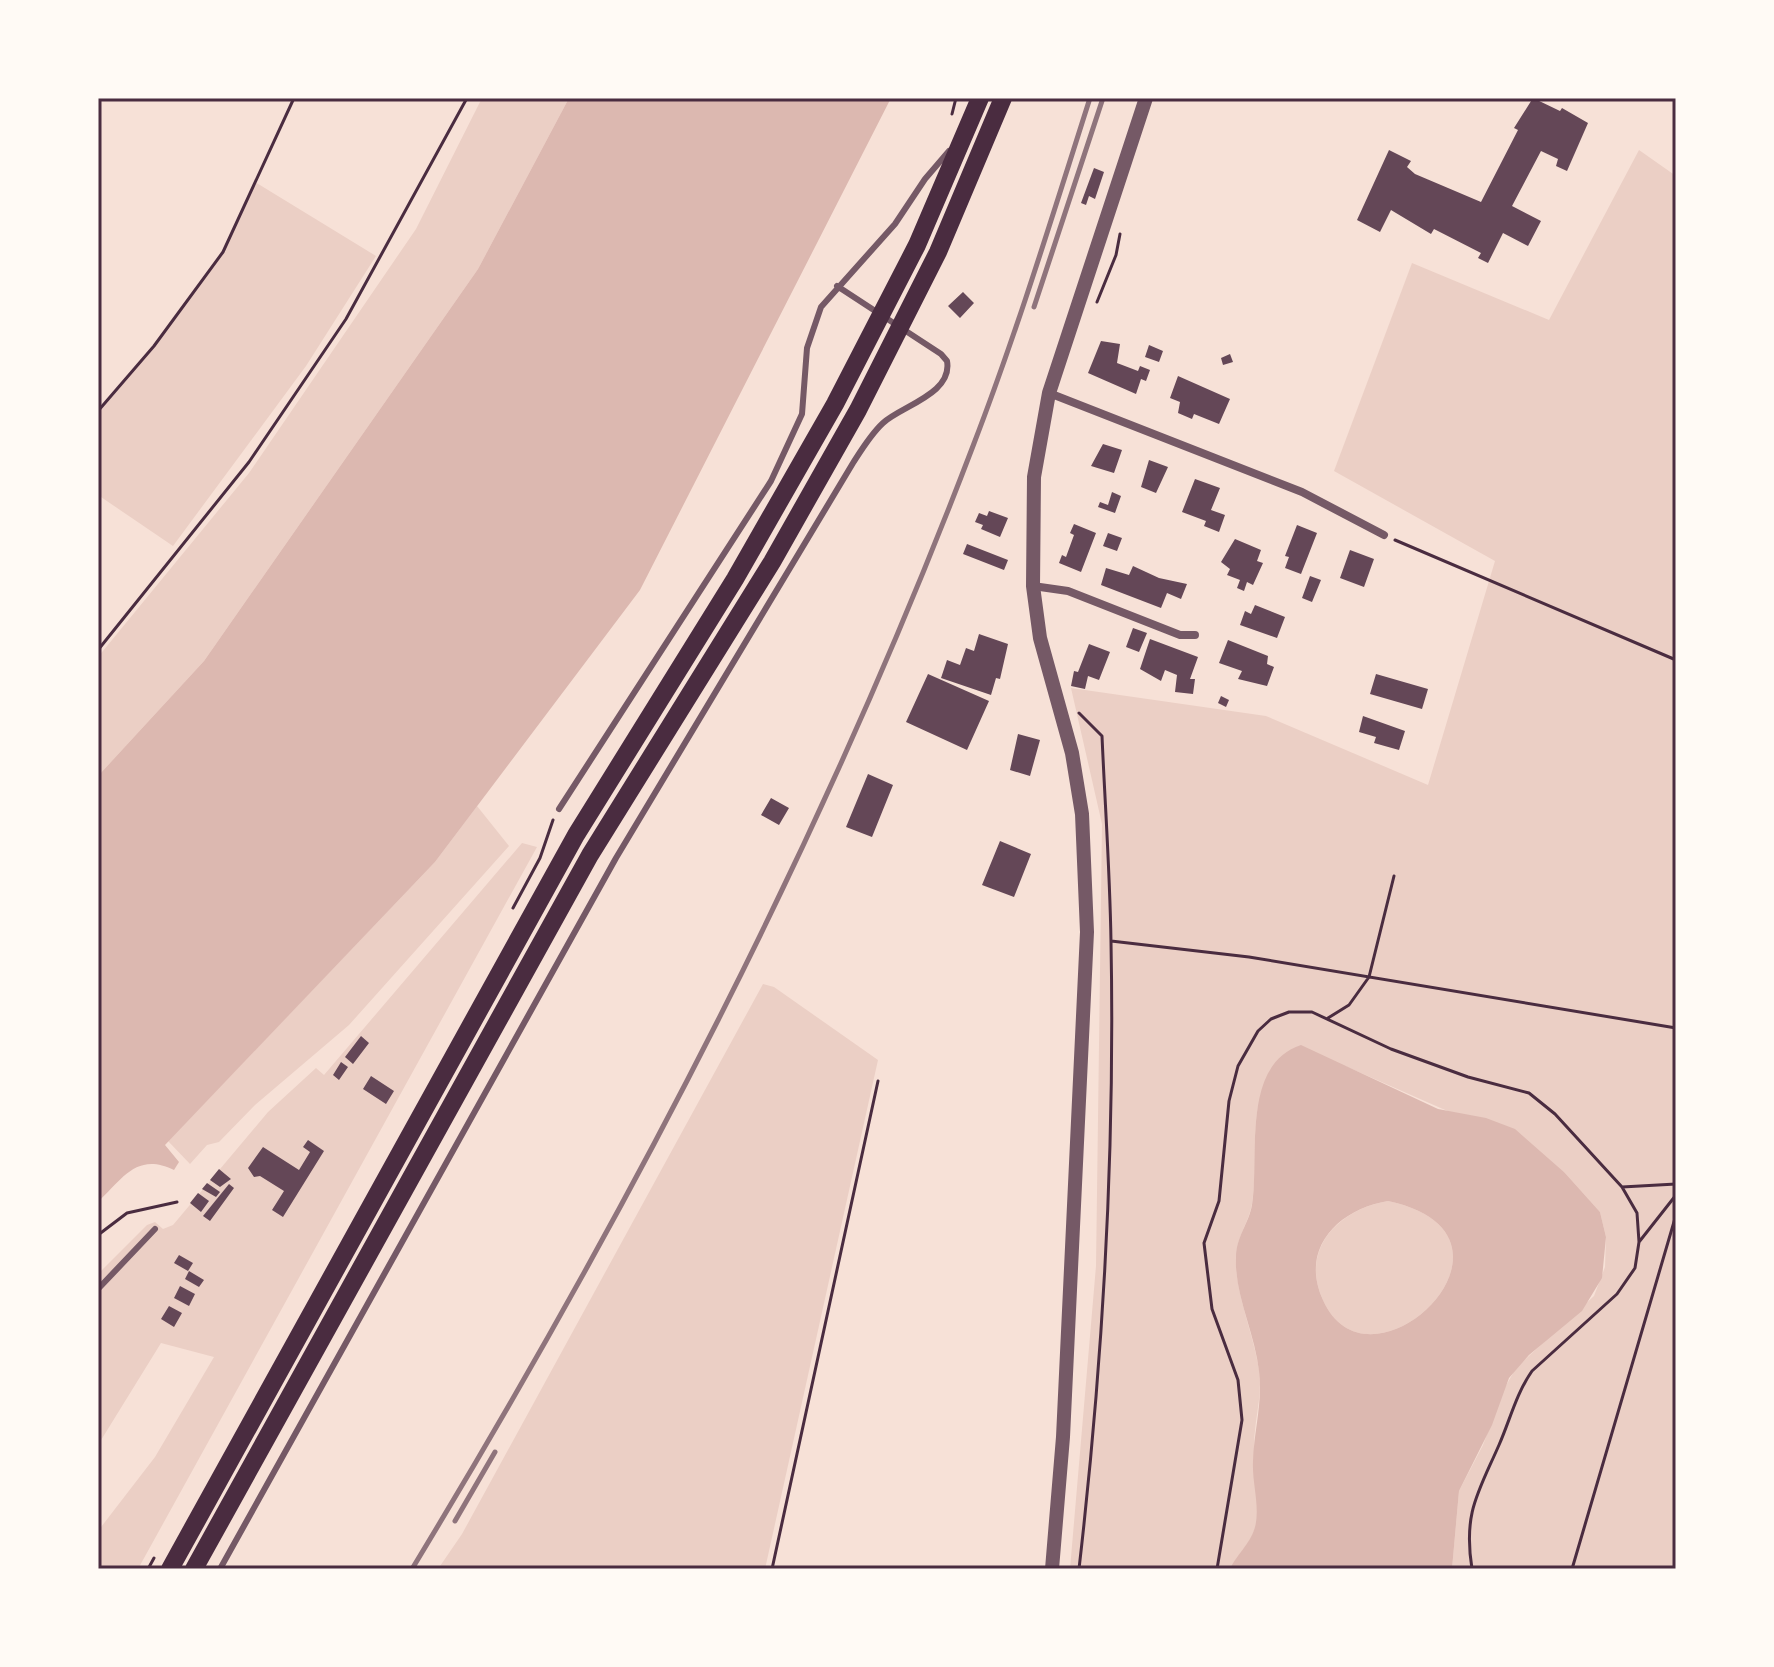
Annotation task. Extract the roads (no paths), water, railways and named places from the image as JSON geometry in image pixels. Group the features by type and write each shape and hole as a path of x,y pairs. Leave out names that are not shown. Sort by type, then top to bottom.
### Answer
{"main road":[{"path":"170,1569 576,835 735,579 882,316 980,98"},
{"path":"194,1569 590,855 772,562 901,328 1003,98"}],"street":[{"path":"1052,1569 1063,1437 1087,932 1082,814 1072,753 1040,638 1033,586 1034,477 1049,393 1146,98"},
{"path":"1049,393 1302,492 1384,535"},
{"path":"1033,586 1068,591 1180,635 1195,635"}],"lane":[{"path":"559,809 771,481 802,414 811,332 821,307 895,224 925,179 965,134"},
{"path":"220,1569 616,858 853,463 886,420 932,392 946,376 947,361 941,354 837,286"},
{"path":"98,1289 155,1229"}],"railway":[{"path":"412,1569 493,1434 646,1159 787,880 853,737 915,593 989,403 1090,98"},
{"path":"1034,307 1103,98"},
{"path":"455,1521 495,1452"}]}
